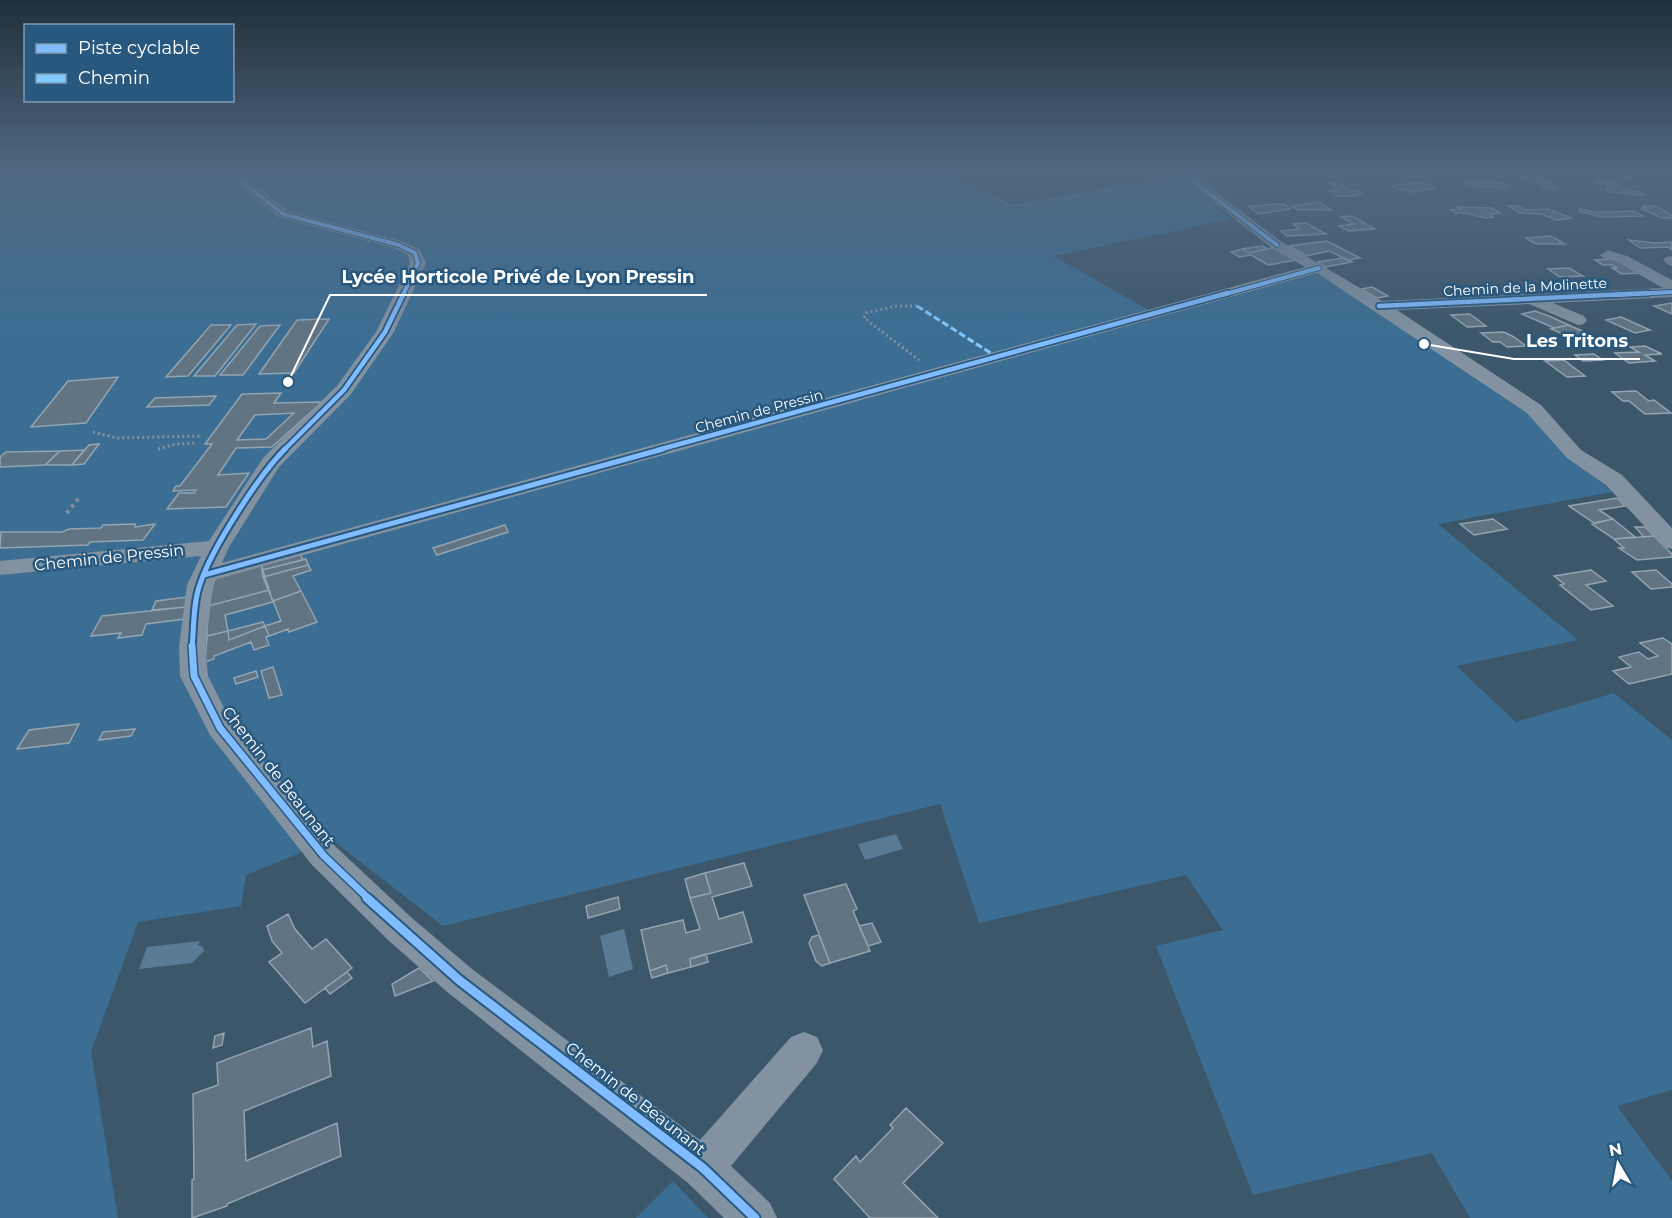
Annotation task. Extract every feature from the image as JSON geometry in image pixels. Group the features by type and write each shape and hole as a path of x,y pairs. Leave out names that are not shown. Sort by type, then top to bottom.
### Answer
{"street":[{"name":"Chemin de Beaunant","path":"339,229 399,245 415,253 418,263 385,332 362,366 344,390 271,464 217,547 199,585 192,647 194,675 200,693 220,728 324,856 400,928 459,980 703,1168 755,1218"},
{"path":"1256,229 1277,245 1319,268 1379,306 1534,409 1574,454 1614,480 1672,542"},
{"path":"1608,255 1622,259 1672,286"},
{"name":"Chemin de Pressin","path":"204,575 1319,268"},
{"name":"Chemin de la Molinette","path":"1379,306 1672,292"},
{"path":"1529,298 1578,320"},
{"name":"Chemin de Pressin","path":"0,568 217,547"},
{"path":"703,1168 804,1050"}],"path":[{"path":"917,306 896,306 866,313 864,318 936,374"},
{"path":"93,432 117,438 200,436"},
{"path":"158,449 176,444 195,443"},
{"path":"67,513 79,498"}],"shaded area":[{"path":"0,229 1184,229 1054,256 1159,316 1319,272 1531,411 1612,492 1438,524 1578,640 1456,666 1516,722 1614,693 1672,740 1672,1090 1617,1106 1672,1181 1672,1218 1470,1218 1432,1153 1253,1195 1156,946 1223,930 1186,875 979,923 940,804 443,926 332,840 246,875 241,906 138,922 91,1052 118,1218 0,1218"},
{"path":"896,834 903,849 865,860 858,844"},
{"path":"624,929 633,969 609,977 600,936"},
{"path":"200,941 198,945 203,947 204,951 192,963 139,969 147,947"},
{"path":"673,1181 708,1218 636,1218"}],"building":[{"path":"1317,229 1326,234 1287,236 1281,231"},
{"path":"1345,229 1375,229 1349,231"},
{"path":"1551,236 1565,244 1536,244 1526,238"},
{"path":"1629,240 1671,242 1672,250 1668,247 1640,248"},
{"path":"1327,241 1360,258 1348,260 1329,251 1306,256 1289,246"},
{"path":"1262,246 1268,249 1249,253 1242,249"},
{"path":"1276,247 1296,260 1268,265 1251,255 1239,257 1231,252 1242,249 1249,253"},
{"path":"1343,258 1352,262 1325,267 1318,262"},
{"path":"1618,259 1643,273 1622,274 1612,268 1618,268 1603,265 1595,260"},
{"path":"1569,268 1583,276 1560,277 1548,269"},
{"path":"1372,287 1388,296 1377,298 1361,289"},
{"path":"1672,303 1672,314 1654,306"},
{"path":"1535,311 1569,325 1554,328 1522,314"},
{"path":"1470,314 1486,326 1467,327 1451,315"},
{"path":"1621,317 1650,330 1635,333 1606,320"},
{"path":"329,319 294,373 259,374 297,320"},
{"path":"256,324 215,376 194,376 237,325"},
{"path":"211,325 231,325 188,376 166,377"},
{"path":"280,325 243,375 220,375 260,326"},
{"path":"1568,325 1599,339 1584,343 1551,329"},
{"path":"1504,332 1526,346 1507,347 1500,342 1493,342 1481,333"},
{"path":"1645,346 1662,354 1645,355 1655,361 1629,363 1615,353 1639,352 1630,347"},
{"path":"1594,354 1603,360 1583,361 1575,355"},
{"path":"1564,360 1585,376 1567,377 1545,361"},
{"path":"118,377 86,423 31,427 68,381"},
{"path":"1636,391 1649,401 1654,400 1671,413 1645,414 1629,401 1623,401 1612,392"},
{"path":"281,393 274,403 322,402 272,447 236,448 218,475 249,473 226,507 167,509 179,493 194,493 196,490 173,491 176,486 180,486 212,444 205,444 242,394","holes":["294,413 266,439 237,440 255,415"]},
{"path":"216,396 209,405 147,407 155,398"},
{"path":"99,444 84,464 72,465 89,445"},
{"path":"84,450 72,465 45,465 60,451"},
{"path":"60,451 45,465 0,467 0,457 6,452"},
{"path":"1617,498 1625,506 1599,510 1613,519 1594,523 1569,506"},
{"path":"1493,519 1507,529 1474,535 1460,524"},
{"path":"1613,519 1635,537 1614,539 1592,524"},
{"path":"135,524 135,527 155,524 143,540 90,542 88,545 0,548 1,532 62,532 69,529 101,528 103,525"},
{"path":"505,525 508,532 437,555 433,548"},
{"path":"1635,527 1645,527 1654,536 1644,537"},
{"path":"1654,536 1672,554 1672,557 1637,560 1619,548 1624,548 1614,539"},
{"path":"300,553 303,560 262,570 261,564"},
{"path":"306,559 308,565 263,577 262,570"},
{"path":"261,564 269,590 208,606 215,577"},
{"path":"308,565 311,570 293,576 301,591 273,601 263,577"},
{"path":"1591,570 1606,581 1586,585 1613,606 1591,610 1560,585 1564,584 1554,576"},
{"path":"1656,570 1672,584 1672,587 1651,589 1632,572"},
{"path":"269,590 273,602 225,615 228,631 207,636 208,606"},
{"path":"301,591 317,622 269,636 265,626 281,621 273,601"},
{"path":"187,597 186,607 152,610 156,601"},
{"path":"186,607 185,619 146,624 142,635 118,638 121,633 91,636 102,616"},
{"path":"263,622 265,626 229,640 228,631"},
{"path":"265,626 269,636 266,637 269,645 254,650 251,642 214,656 214,659 205,662 207,636 228,631 229,640"},
{"path":"1663,638 1672,644 1672,674 1629,684 1613,671 1631,667 1619,657 1639,652 1648,659 1658,656 1640,643"},
{"path":"273,667 282,695 269,698 261,671"},
{"path":"256,671 258,677 236,684 234,678"},
{"path":"79,724 69,743 17,749 29,730"},
{"path":"135,729 131,736 99,740 103,732"},
{"path":"744,863 752,886 712,897 719,919 743,912 752,942 690,959 691,967 668,973 666,965 650,971 641,930 683,920 686,933 700,929 690,898 711,893 705,873"},
{"path":"705,873 711,893 690,898 685,879"},
{"path":"846,884 857,909 853,911 870,951 830,963 804,895"},
{"path":"618,897 620,909 588,918 586,906"},
{"path":"288,914 295,929 312,949 326,939 352,968 305,1003 269,962 282,953 272,941 267,926"},
{"path":"872,923 881,942 868,946 859,926"},
{"path":"819,935 830,963 822,966 816,961 809,943 812,937"},
{"path":"706,954 708,962 691,967 690,959"},
{"path":"666,965 668,973 652,978 650,971"},
{"path":"419,968 433,981 395,996 392,984"},
{"path":"347,972 352,978 330,994 325,988"},
{"path":"311,1028 313,1047 327,1041 331,1076 244,1111 246,1161 337,1123 341,1156 227,1204 227,1206 192,1218 193,1094 218,1085 217,1063"},
{"path":"224,1033 222,1045 213,1048 215,1036"},
{"path":"906,1108 943,1143 903,1183 938,1218 870,1218 834,1179 856,1156 860,1162 893,1128 890,1125"}],"marked path":[{"path":"917,306 997,357"}],"cycle path":[{"path":"339,229 399,245 415,253 418,263 385,332 344,390 271,463 217,547 199,585 192,647 194,676 220,728 324,856 400,929 459,980 703,1168 755,1218"},
{"path":"1256,229 1277,245"},
{"path":"204,575 1319,268"},
{"path":"1379,306 1672,292"}],"place":[{"name":"Les Tritons","path":"1424,344"},
{"name":"Lycée Horticole Privé de Lyon Pressin","path":"288,382"}]}
